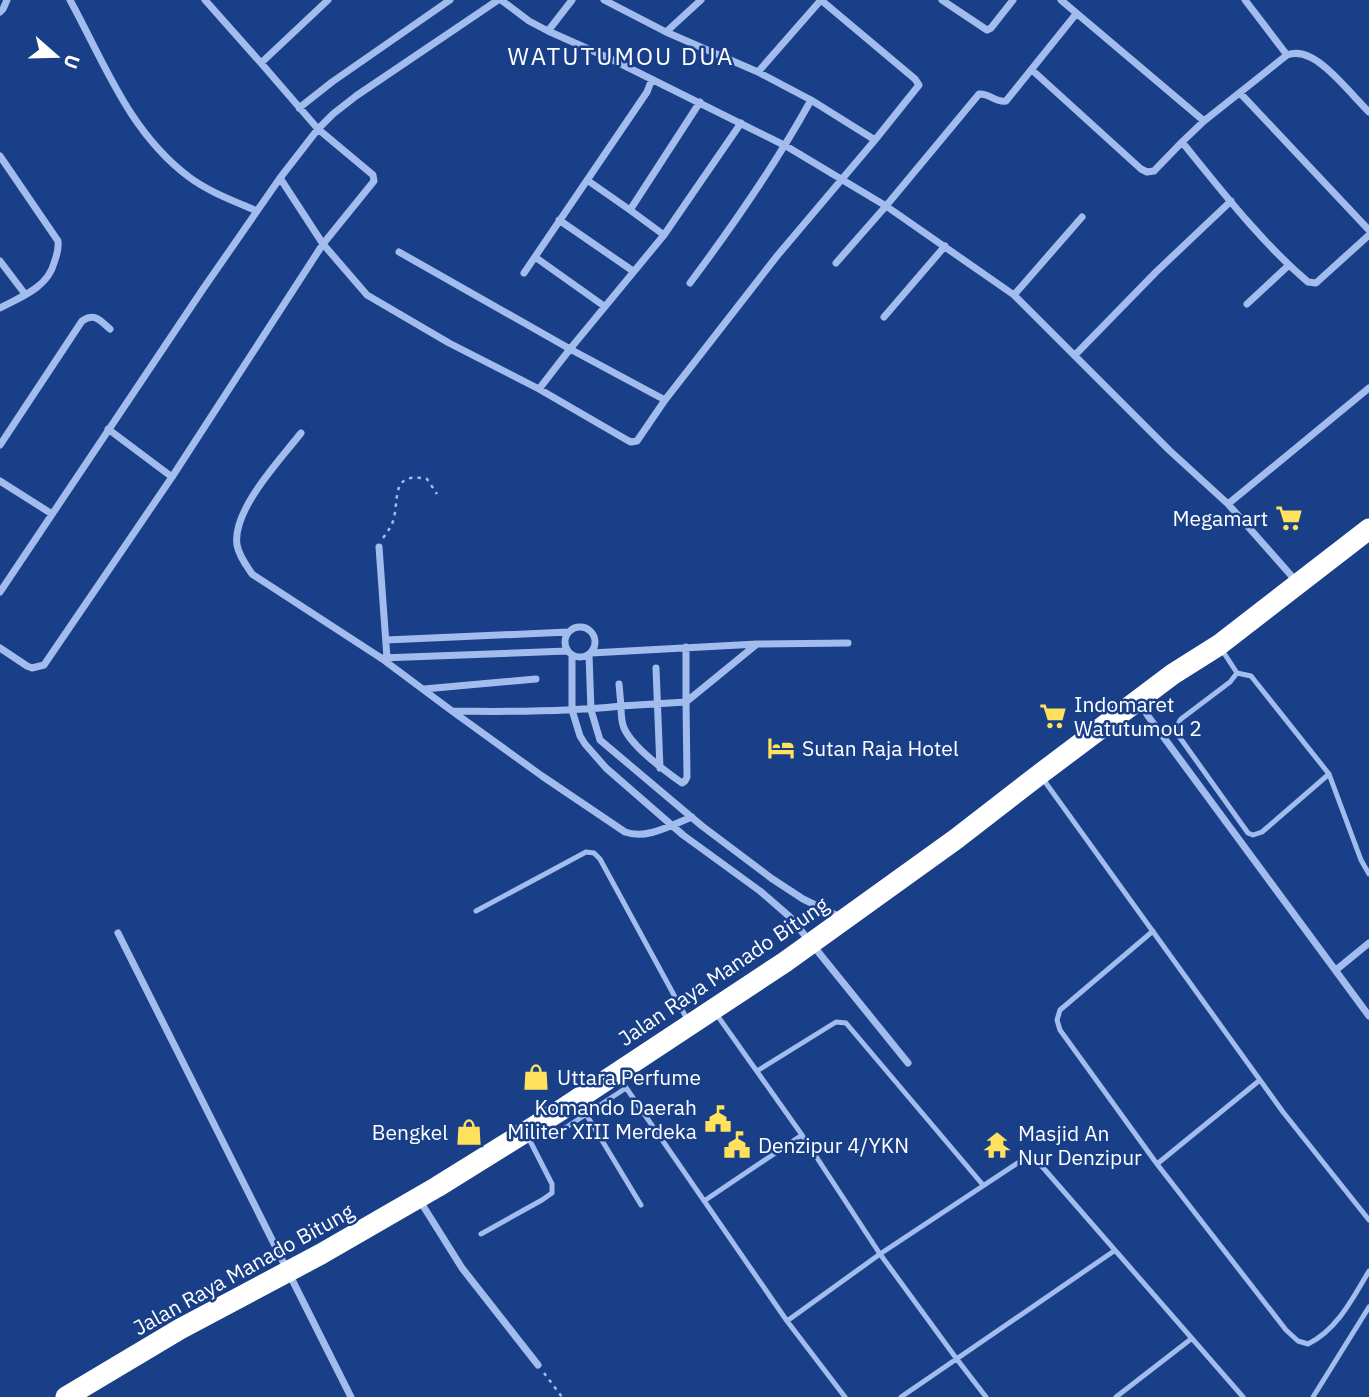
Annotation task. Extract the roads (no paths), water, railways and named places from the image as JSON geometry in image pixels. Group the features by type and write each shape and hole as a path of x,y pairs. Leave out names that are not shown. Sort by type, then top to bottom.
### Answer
{"highway":[{"name":"Jalan Raya Manado Bitung","path":"66,1397 180,1329 289,1271 418,1197 525,1132 621,1081 690,1025 811,943 956,839 1172,674 1219,645 1367,534"}],"street":[{"path":"0,12 6,0"},
{"path":"70,0 105,71 132,117 151,141 193,180 257,211"},
{"path":"0,649 32,668 44,665 172,477 323,244 374,180 374,177 318,129 205,0"},
{"path":"261,63 328,0"},
{"path":"299,108 448,0"},
{"path":"0,592 279,178 318,129 356,96 499,0 548,31 700,102 786,146 886,206 1014,295 1169,450 1228,504 1299,584"},
{"path":"548,31 572,0"},
{"path":"604,0 666,32 758,72 811,100 875,140"},
{"path":"666,32 701,0"},
{"path":"279,178 323,244 367,295 631,442 637,441 664,400 777,256 875,140 919,82 821,0 758,72"},
{"path":"942,0 987,30 1013,0"},
{"path":"1060,0 1204,121"},
{"path":"1245,0 1287,55"},
{"path":"836,263 979,94 1004,103 1076,14"},
{"path":"1032,70 1147,172 1154,171 1204,121 1287,55 1296,52 1310,57 1341,83 1369,112"},
{"path":"524,273 647,92 652,79"},
{"path":"1240,93 1369,230"},
{"path":"690,283 786,146 811,100"},
{"path":"630,211 700,102"},
{"path":"539,389 664,234 741,123"},
{"path":"1182,142 1231,201 1308,282 1317,283 1369,235"},
{"path":"0,156 58,241 58,251 50,275 45,281 0,307"},
{"path":"587,180 664,234"},
{"path":"1074,355 1231,201"},
{"path":"1014,295 1082,217"},
{"path":"559,220 633,271"},
{"path":"884,317 945,246"},
{"path":"399,252 664,400"},
{"path":"535,257 604,306"},
{"path":"0,261 25,294"},
{"path":"1247,304 1289,265"},
{"path":"0,444 82,321 95,317 110,329"},
{"path":"1228,504 1369,388"},
{"path":"108,429 172,477"},
{"path":"301,433 246,505 237,533 237,546 252,574 384,658 423,690 542,776 625,832 633,835 651,834 692,817"},
{"path":"0,481 52,514"},
{"path":"379,547 386,640 384,658"},
{"path":"844,919 803,899 771,878 692,817 600,740 591,710 590,654 595,646 595,639 587,629 580,627 568,632 565,638 565,645 570,653 579,658 590,654 686,647 848,642"},
{"path":"386,640 568,632"},
{"path":"452,711 541,712 686,702 757,644"},
{"path":"619,684 625,731 660,768 682,783 686,780 686,647"},
{"path":"384,658 570,653"},
{"path":"570,653 572,710 585,744 606,768 683,835 760,891 790,917 908,1063"},
{"path":"656,668 660,768"},
{"path":"423,690 536,679"},
{"path":"1139,700 1148,716 1369,1016"},
{"path":"118,933 351,1397"},
{"path":"1336,970 1369,943"},
{"path":"418,1197 462,1268 538,1365"}],"lane":[{"path":"1219,645 1237,673 1251,676 1329,774 1361,860 1369,874"},
{"path":"1237,673 1230,682 1181,719 1177,731 1248,833 1262,832 1329,774"},
{"path":"1040,774 1283,1112 1369,1220"},
{"path":"476,911 586,852 594,853 600,859 690,1025"},
{"path":"1153,931 1060,1010 1057,1024 1157,1164 1286,1330 1298,1341 1308,1345 1330,1328 1369,1271"},
{"path":"713,1009 802,1135 880,1254 986,1397"},
{"path":"757,1071 836,1022 846,1023 984,1185"},
{"path":"1157,1164 1260,1080"},
{"path":"556,1134 586,1114 621,1081 787,1321 845,1397"},
{"path":"586,1114 641,1205"},
{"path":"481,1234 552,1192 552,1184 525,1132"},
{"path":"704,1201 802,1135"},
{"path":"787,1321 880,1254 1022,1160 1032,1160 1039,1163 1243,1397"},
{"path":"901,1397 1114,1251"},
{"path":"1313,1397 1369,1307"},
{"path":"1116,1397 1191,1339"}],"place":[{"name":"Megamart","path":"1289,518"},
{"name":"Indomaret Watutumou 2","path":"1053,716"},
{"name":"Sutan Raja Hotel","path":"781,748"},
{"name":"Uttara Perfume","path":"536,1077"},
{"name":"Komando Daerah Militer XIII Merdeka","path":"718,1119"},
{"name":"Bengkel","path":"469,1132"},
{"name":"Denzipur 4/YKN","path":"737,1145"},
{"name":"Masjid An Nur Denzipur","path":"997,1145"}],"district":[{"name":"WATUTUMOU DUA","path":"621,56"}]}
